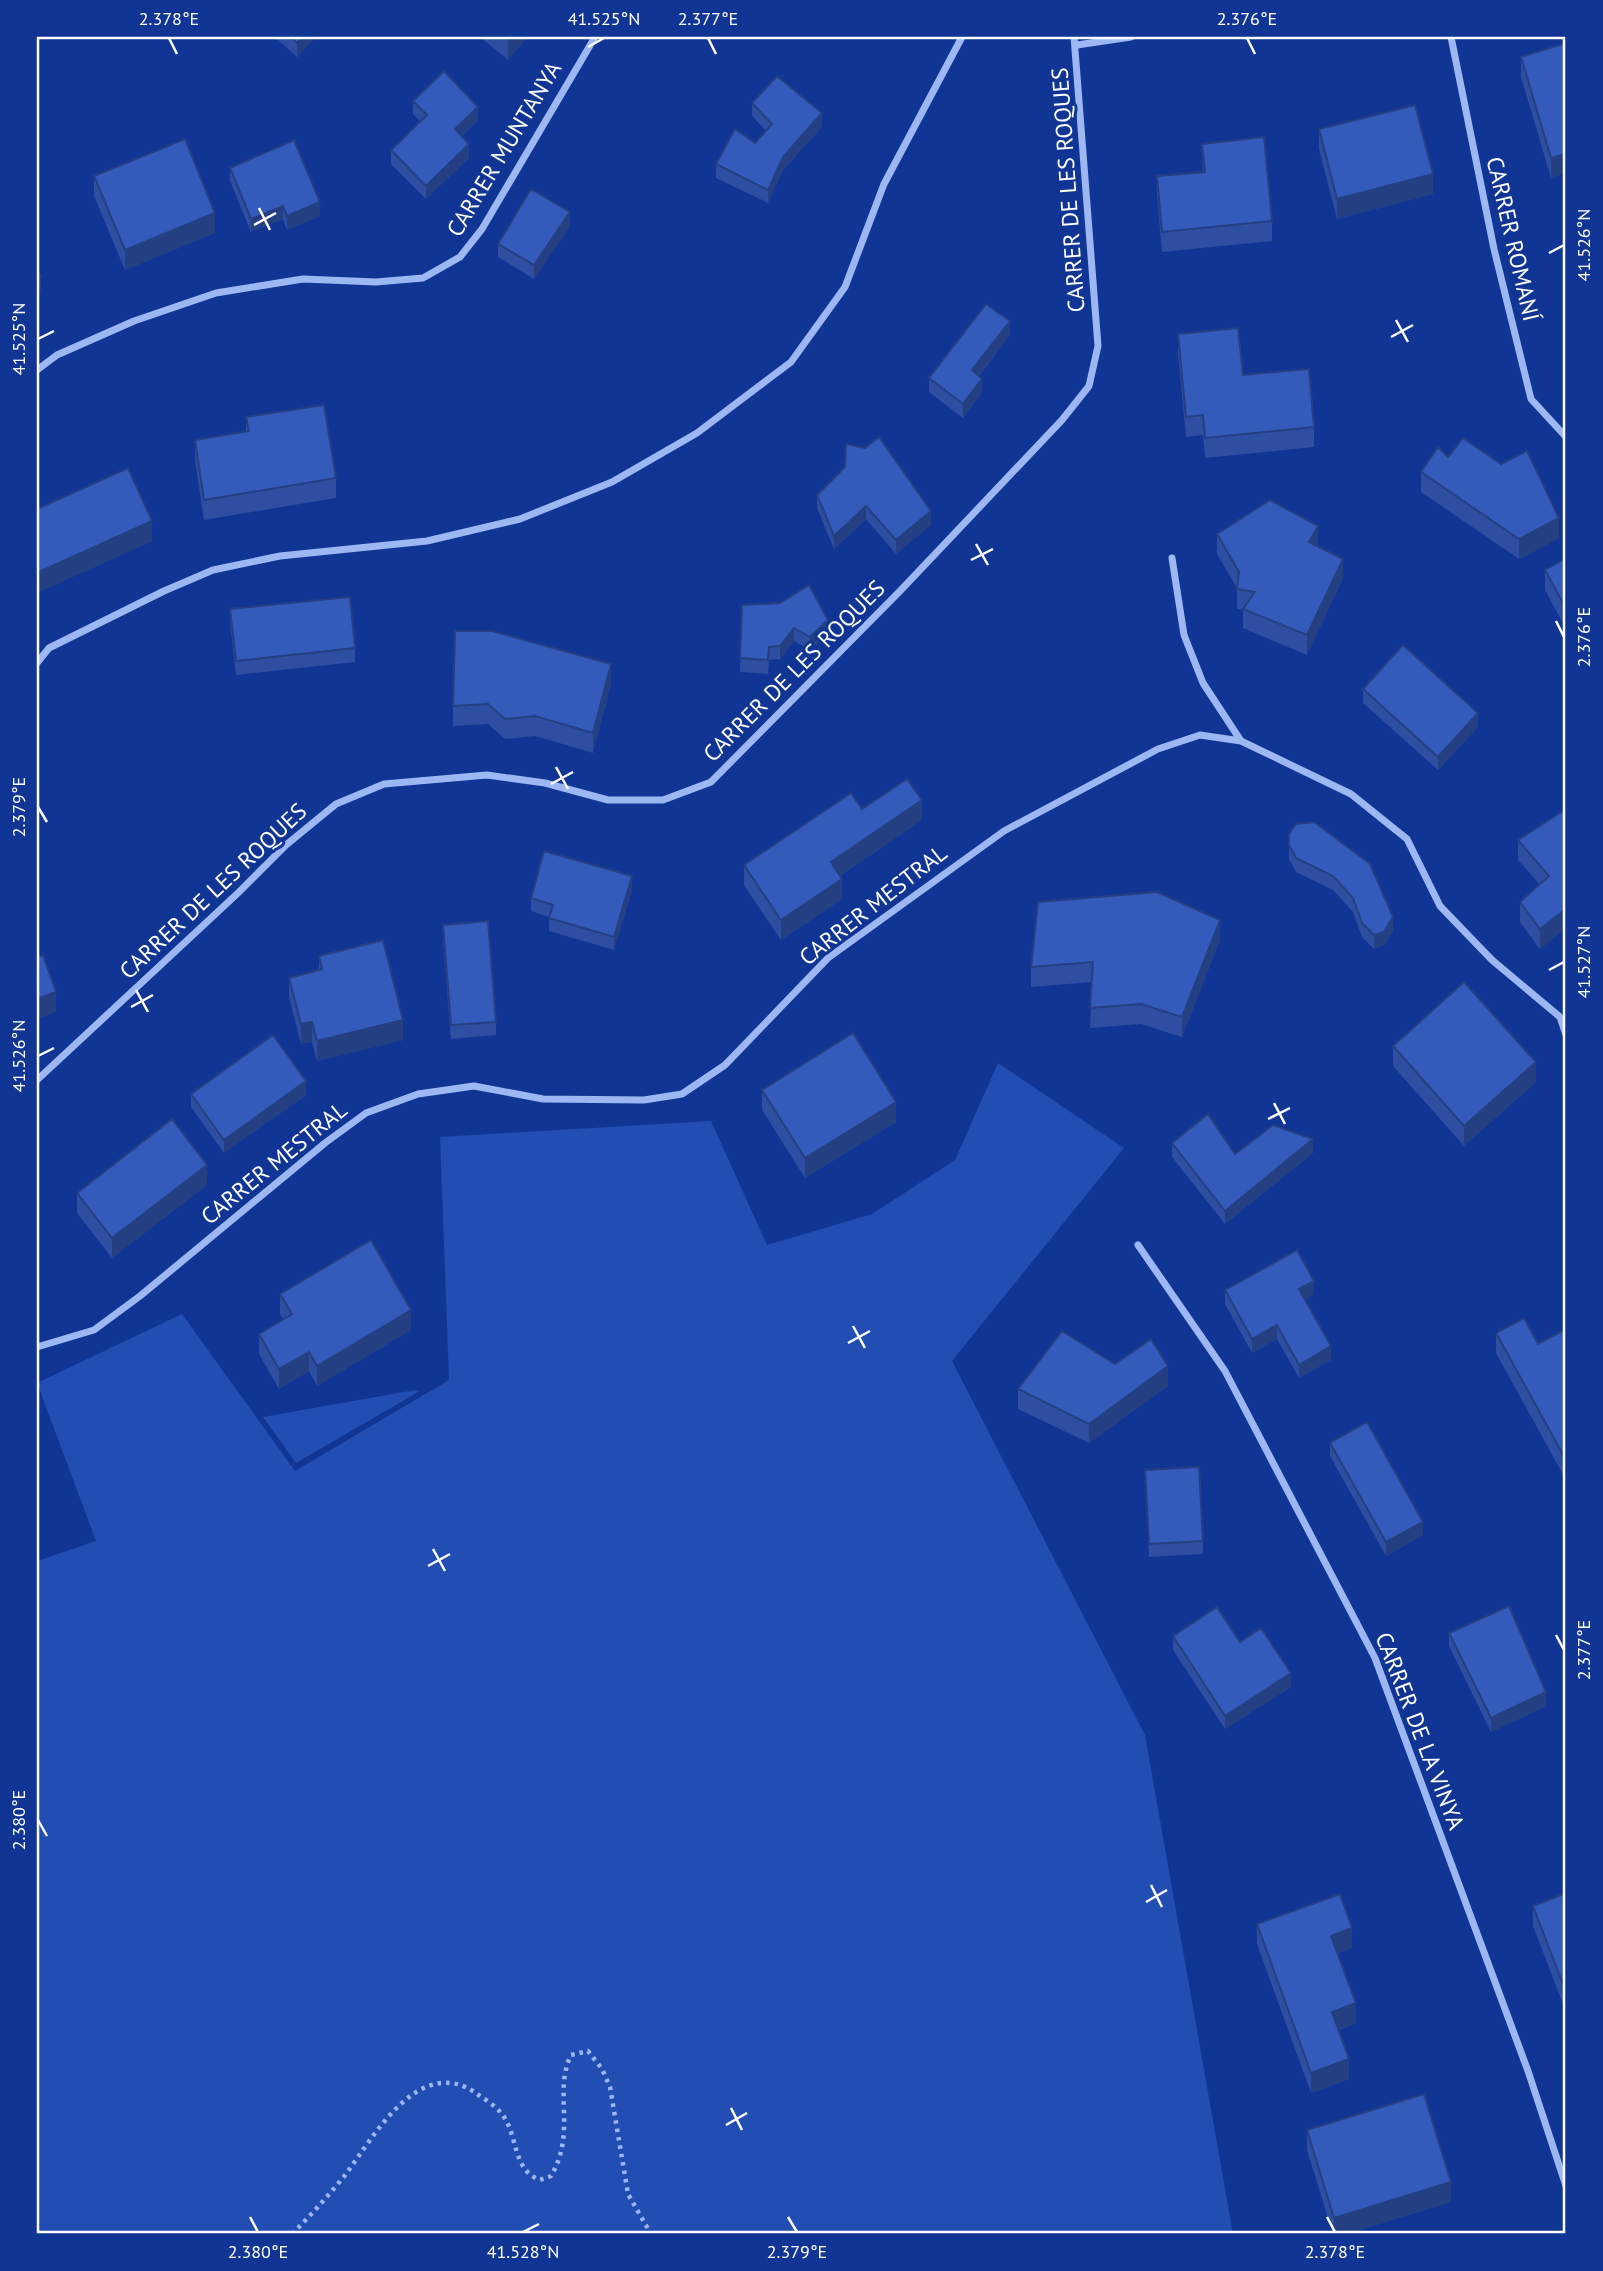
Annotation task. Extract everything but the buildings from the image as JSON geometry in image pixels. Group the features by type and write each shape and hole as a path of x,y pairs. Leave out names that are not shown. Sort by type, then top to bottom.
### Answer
{"street":[{"name":"CARRER MUNTANYA","path":"37,370 57,355 134,321 216,293 303,279 376,282 423,278 460,257 482,229 595,37"},
{"path":"37,663 49,648 213,570 280,556 427,541 520,519 612,482 697,433 790,362 845,287 884,184 962,37"},
{"path":"1075,41 1131,37"},
{"name":"CARRER ROMANÍ","path":"1451,37 1494,249 1531,399 1566,437"},
{"name":"CARRER DE LES ROQUES","path":"37,1080 286,845 336,804 384,784 487,775 545,783 608,800 663,800 711,782 901,590 1062,420 1089,386 1098,346 1075,41"},
{"path":"1172,558 1184,635 1203,683 1241,741 1351,794 1407,839 1440,906 1492,960 1560,1017 1566,1035"},
{"name":"CARRER MESTRAL","path":"37,1347 94,1331 325,1143 366,1113 418,1094 474,1086 543,1098 644,1100 682,1094 725,1065 828,958 1004,831 1158,749 1200,735 1241,741"},
{"name":"CARRER DE LA VINYA","path":"1138,1245 1225,1371 1375,1658 1528,2071 1566,2186"}],"path":[{"path":"292,2234 334,2189 392,2112 409,2095 426,2086 447,2083 466,2086 484,2098 501,2112 509,2124 523,2168 529,2176 540,2180 551,2176 561,2159 565,2139 564,2069 571,2055 588,2051 602,2069 610,2087 628,2194 652,2234"}],"shaded area":[{"path":"998,1063 1124,1148 952,1361 1145,1735 1233,2234 37,2234 37,1561 96,1541 37,1383 182,1314 295,1471 449,1380 440,1137 711,1121 767,1245 872,1214 955,1160"},
{"path":"420,1391 296,1463 263,1417"}]}
